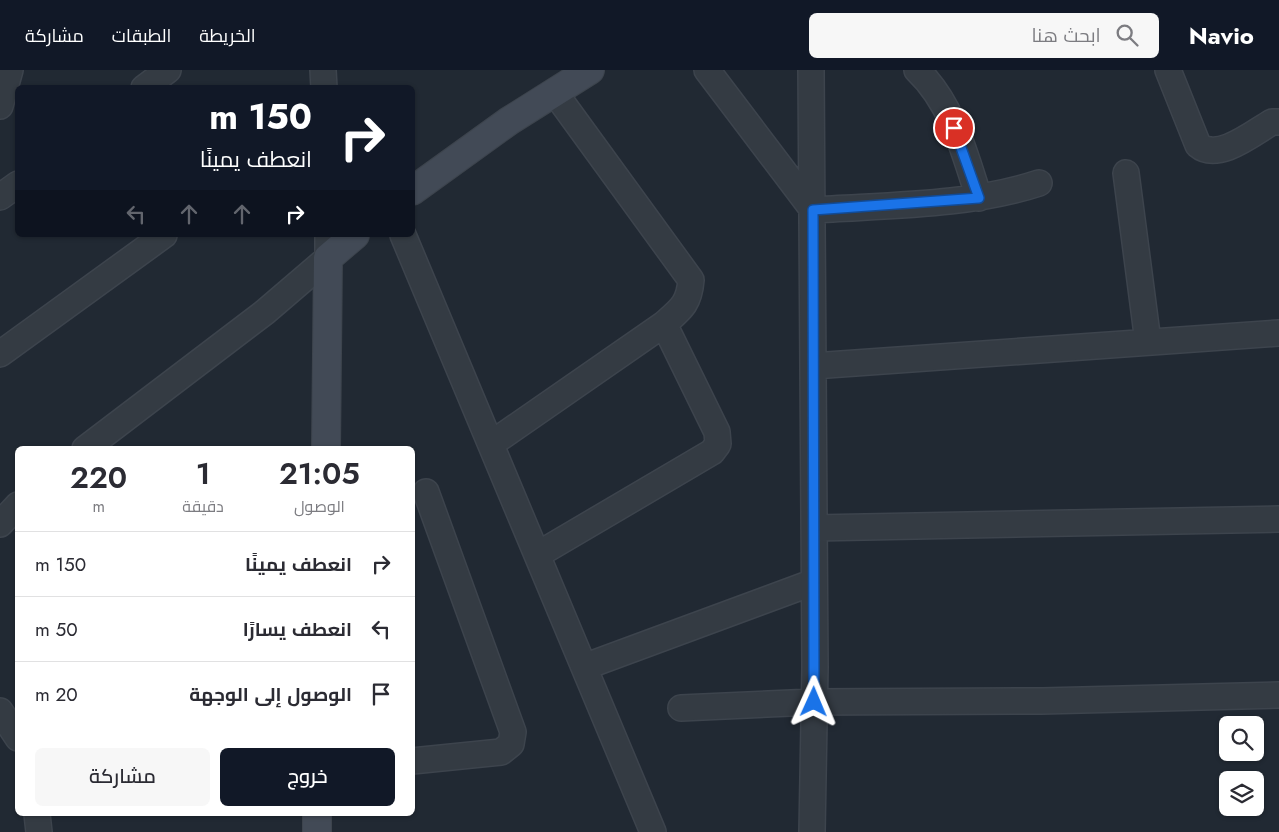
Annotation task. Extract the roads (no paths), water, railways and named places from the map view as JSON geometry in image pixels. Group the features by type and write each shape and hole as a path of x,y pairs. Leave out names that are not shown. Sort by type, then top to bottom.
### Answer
{"street":[{"path":"0,106 10,70"},
{"path":"148,85 168,70"},
{"path":"324,70 324,85"},
{"path":"415,189 509,121 590,70"},
{"path":"707,70 813,210"},
{"path":"811,70 814,528 812,832"},
{"path":"917,70 926,78 947,111 962,146 979,198"},
{"path":"1168,70 1198,145 1205,150 1215,152 1272,122 1279,122"},
{"path":"490,444 664,324 683,307 690,296 691,280 555,93"},
{"path":"1126,174 1148,342"},
{"path":"813,210 979,198 1009,193 1039,183"},
{"path":"0,197 15,186"},
{"path":"0,354 161,237"},
{"path":"89,446 265,312 328,247 350,237"},
{"path":"404,237 653,832"},
{"path":"326,446 328,247"},
{"path":"537,555 712,452 718,444 718,432 664,324"},
{"path":"813,366 1279,333"},
{"path":"415,761 501,752 511,744 513,732 426,492"},
{"path":"0,524 15,508"},
{"path":"814,528 1279,519"},
{"path":"584,667 814,582"},
{"path":"681,708 814,702 1042,701 1279,695"},
{"path":"0,711 15,734"},
{"path":"37,816 38,832"},
{"path":"317,816 317,832"}]}
